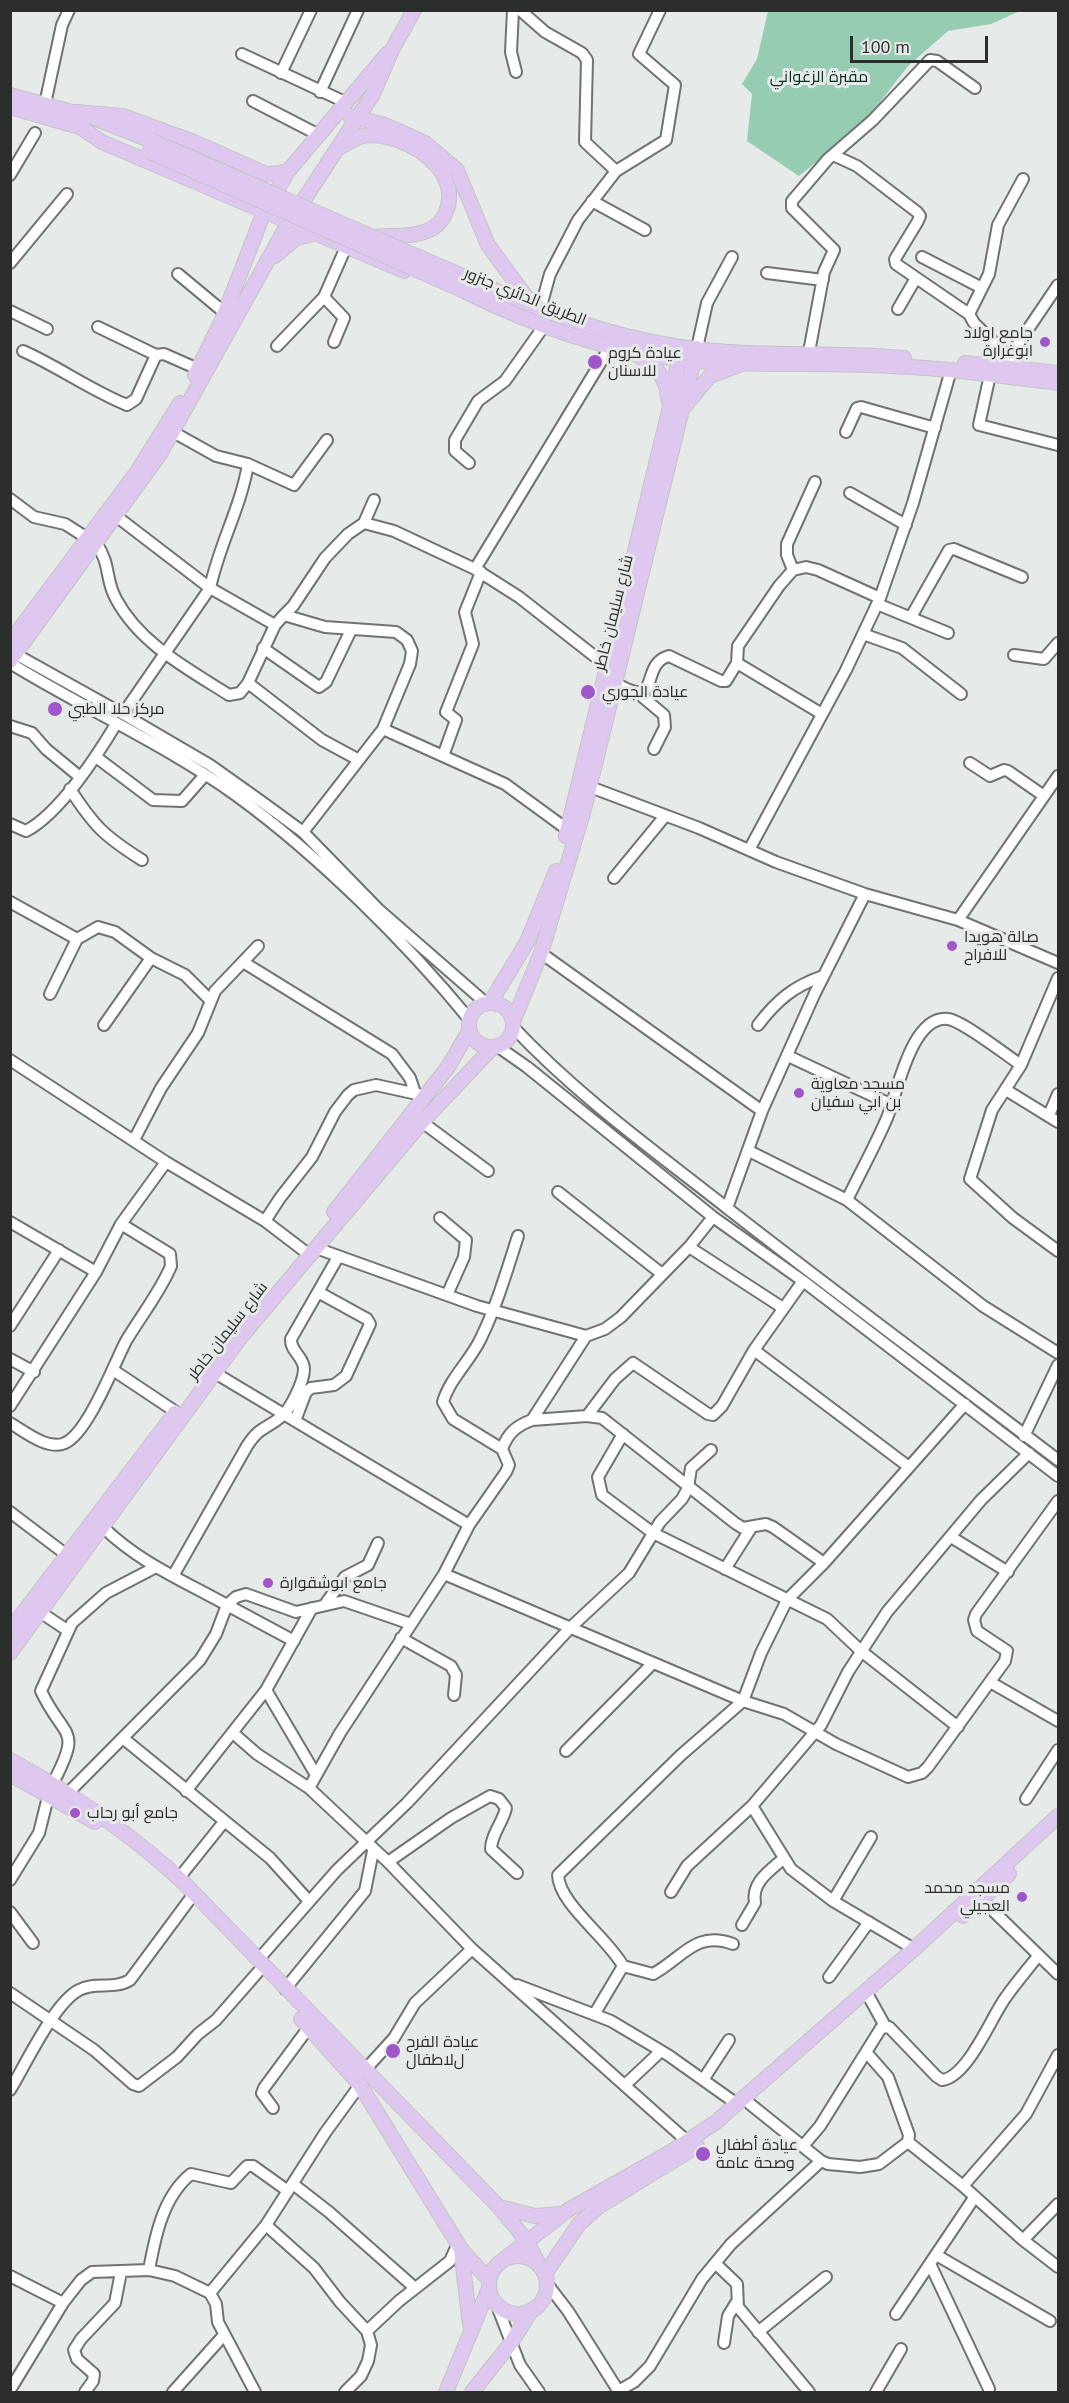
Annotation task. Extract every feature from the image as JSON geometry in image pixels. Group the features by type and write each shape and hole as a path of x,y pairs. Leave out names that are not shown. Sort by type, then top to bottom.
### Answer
{"main road":[{"path":"92,540 116,516 173,432 288,224 373,94 392,50 414,10"},
{"path":"11,654 92,540 198,369 225,313 264,212 289,170 340,107 392,50"},
{"path":"373,94 377,115 385,125"},
{"name":"الطريق الدائري جنزور","path":"10,95 45,104 76,119 150,146 374,237 464,284 513,313 544,326 610,347 630,351 695,354 745,363 890,365 1059,383"},
{"name":"الطريق الدائري جنزور","path":"10,107 76,119"},
{"path":"340,107 357,118 385,125 425,143 458,170 488,245 537,309"},
{"path":"76,119 123,116 194,142 266,174 280,174 289,170"},
{"path":"76,119 102,142 288,224 465,297 513,313"},
{"path":"337,149 359,137 383,137 415,149 434,160 446,176 451,194 444,218 435,227 418,233 374,237"},
{"name":"الطريق الدائري جنزور","path":"150,146 464,284 581,325 680,353"},
{"path":"233,198 250,215 252,239"},
{"path":"265,265 296,238 313,234"},
{"path":"630,351 650,362 660,374 674,415 710,376 745,363"},
{"name":"الطريق الدائري جنزور","path":"695,354 809,352 875,355 1009,363 1059,373"},
{"name":"شارع سليمان خاطر","path":"513,1024 541,952 584,785 614,682 674,415 680,353"},
{"name":"شارع سليمان خاطر","path":"489,1003 527,942 552,884 584,785 607,666 674,415 695,354"},
{"path":"489,1003 507,1010 513,1024 506,1041 495,1047 476,1042 469,1025 477,1008 489,1003"},
{"name":"شارع سليمان خاطر","path":"10,1630 104,1528 240,1338 310,1249 421,1095 448,1067 469,1025"},
{"name":"شارع سليمان خاطر","path":"10,1653 176,1412 238,1328 422,1122 495,1047"},
{"path":"10,1760 156,1867 258,1966 285,1989 499,2207 526,2240 545,2275"},
{"path":"10,1774 69,1792 130,1836 179,1878 360,2085 460,2246 489,2284 497,2306 513,2314 531,2311"},
{"path":"447,2392 494,2268 526,2240 562,2214 688,2142 744,2104 1059,1816"},
{"path":"472,2392 511,2343 531,2311 544,2297 545,2275 579,2224 598,2207 686,2154 982,1900 1059,1828"},
{"path":"499,2207 535,2216 562,2214"},
{"path":"460,2246 471,2328"},
{"path":"503,2260 519,2256 527,2258 545,2275"}],"street":[{"path":"45,104 62,25 69,10"},
{"path":"281,73 311,10"},
{"path":"320,92 358,10"},
{"path":"513,10 512,52 516,72"},
{"path":"520,10 545,32 582,53 587,60 585,142 616,171"},
{"path":"537,309 562,248 592,201 616,171 658,148 666,140 675,85 639,54 639,49 660,10"},
{"path":"242,54 320,92 340,107"},
{"path":"809,352 823,280 833,248 791,205 810,178 873,120 930,60 937,60 975,88"},
{"path":"253,101 317,135"},
{"path":"10,175 34,133"},
{"path":"833,155 856,166 919,214 918,221 895,262 969,314 974,323 1009,363 1014,350 1059,285"},
{"path":"969,314 989,274 998,225 1023,179"},
{"path":"10,264 67,194"},
{"path":"592,201 645,230"},
{"path":"277,346 324,297 346,247"},
{"path":"695,354 707,303 732,257"},
{"path":"922,257 982,288"},
{"path":"767,273 823,280"},
{"path":"178,274 225,313"},
{"path":"898,309 916,278"},
{"path":"324,297 341,312 344,318 334,342"},
{"path":"10,311 47,329"},
{"path":"470,464 455,451 455,440 484,394 505,381 544,326"},
{"path":"98,327 156,355 164,354 198,369"},
{"path":"443,756 456,720 446,712 473,644 465,612 478,571 610,347"},
{"path":"23,351 44,360 96,392 127,405 136,399 156,355"},
{"path":"749,850 879,601 906,525 951,370"},
{"path":"990,375 979,425 1059,445"},
{"path":"846,432 857,408 861,407 935,428"},
{"path":"173,432 216,456 248,464 294,485 327,440"},
{"path":"123,714 210,588 231,528 248,464"},
{"path":"793,570 787,555 787,544 815,482"},
{"path":"850,493 906,525"},
{"path":"10,499 34,517 66,524 92,540 107,560 115,598 137,628 165,655 229,695 240,693 248,683 275,625 293,606 325,558 348,534 364,523 374,500"},
{"path":"116,516 210,588 275,625"},
{"path":"364,523 394,531 478,571 519,597 607,666"},
{"path":"911,618 949,549 1022,576"},
{"path":"639,694 645,690 663,658 669,656 721,681 726,681 737,663 738,646 778,586 793,570 806,567 818,570 911,618 948,633"},
{"path":"284,615 325,627 396,632 411,646 410,664 383,729 303,832"},
{"path":"263,648 319,687 326,682 351,630"},
{"path":"863,634 902,648 961,694"},
{"path":"1014,655 1044,659 1059,643"},
{"path":"11,654 123,714 210,765 303,832 378,909 489,1003"},
{"path":"11,654 116,724 205,775 288,835 383,926 469,1025"},
{"path":"737,663 822,714"},
{"path":"614,682 639,694 664,715 665,727 654,750"},
{"path":"248,683 315,736 359,760"},
{"path":"10,824 24,831 30,829 80,777 96,757 116,724"},
{"path":"10,726 32,733 46,749 80,777"},
{"path":"383,729 505,784 568,830"},
{"path":"96,757 158,801 182,801 205,775"},
{"path":"970,763 990,776 1004,770 1008,771 1044,796"},
{"path":"958,920 1059,776"},
{"path":"584,785 776,862 865,894 958,920 1059,963"},
{"path":"70,789 86,816 99,830 142,860"},
{"path":"614,878 665,816"},
{"path":"727,1208 762,1111 823,976 865,894"},
{"path":"10,902 77,939"},
{"path":"50,994 77,939 93,928 105,927 151,958 184,975 210,1000"},
{"path":"134,1140 161,1088 198,1033 210,1000 226,978 258,946"},
{"path":"541,952 762,1111"},
{"path":"104,1025 151,958"},
{"path":"243,962 392,1054 421,1095"},
{"path":"758,1025 777,1001 791,991 823,976"},
{"path":"1059,978 1021,1065 985,1126 970,1179 1013,1218 1059,1251"},
{"path":"847,1200 888,1115 908,1058 923,1030 939,1019 958,1023 1021,1065"},
{"path":"513,1024 543,1059 610,1120 727,1208 809,1274 1059,1460"},
{"path":"495,1047 579,1108 713,1217 803,1281 1059,1476"},
{"path":"788,1056 890,1104"},
{"path":"12,1065 310,1249 494,1310 586,1336 593,1335 613,1324 689,1246 713,1217"},
{"path":"265,1221 312,1158 335,1112 354,1090 376,1085 421,1095"},
{"path":"1006,1090 1059,1122"},
{"path":"1049,1114 1059,1094"},
{"path":"422,1122 488,1171"},
{"path":"749,1151 847,1200 983,1306 1059,1353"},
{"path":"10,1406 34,1372 96,1272 121,1224 166,1162"},
{"path":"558,1192 662,1274"},
{"path":"440,1218 466,1240 464,1257 447,1295"},
{"path":"10,1222 96,1272"},
{"path":"10,1423 55,1445 64,1443 92,1410 126,1342 168,1273 171,1260 162,1249 121,1224"},
{"path":"309,1788 340,1733 444,1574 469,1525 509,1465 502,1449 453,1419 446,1411 443,1402 451,1383 477,1346 494,1310 518,1236"},
{"path":"689,1246 744,1280 783,1308"},
{"path":"10,1326 59,1250"},
{"path":"173,1576 254,1435 284,1415 304,1370 291,1345 291,1340 338,1257"},
{"path":"587,1416 615,1379 633,1364 708,1414 713,1415 722,1406 754,1350 803,1281"},
{"path":"295,1421 306,1392 311,1388 334,1385 346,1376 370,1323 367,1319 318,1292"},
{"path":"532,1420 586,1336"},
{"path":"754,1350 909,1467"},
{"path":"10,1359 34,1372"},
{"path":"1024,1436 1059,1365"},
{"path":"113,1370 176,1412"},
{"path":"215,1373 469,1525"},
{"path":"733,1944 719,1939 690,1946 653,1974 623,1966 605,1939 567,1900 558,1884 558,1875 681,1755 742,1701 761,1653 787,1600 824,1563 965,1404"},
{"path":"502,1449 510,1432 518,1425 532,1420 587,1416 602,1418 735,1523 743,1528 766,1524 773,1527 824,1563"},
{"path":"623,1434 602,1469 597,1483 602,1495 653,1533 827,1619 861,1651 958,1727"},
{"path":"10,1993 94,2050 133,2084 139,2086 173,2061 198,2034 216,2020 308,1900 370,1847 570,1628 628,1573 653,1533 688,1488 691,1468 711,1450"},
{"path":"671,1892 687,1866 752,1806 814,1732 825,1718 861,1651 887,1612 981,1500 1029,1453"},
{"path":"444,1574 742,1701 784,1714 814,1732 908,1777 922,1773 1005,1661 1007,1651 977,1631 974,1620 981,1606 1059,1501"},
{"path":"10,1512 73,1559"},
{"path":"104,1528 124,1547 154,1568 294,1641"},
{"path":"725,1569 751,1528"},
{"path":"951,1537 1008,1572"},
{"path":"326,1603 345,1576 368,1565 378,1543"},
{"path":"10,1880 39,1833 51,1788 68,1754 70,1744 69,1735 56,1718 42,1686 57,1659 68,1630 106,1593 154,1568"},
{"path":"69,1792 200,1660 216,1634 227,1605 236,1597 246,1594 296,1612 326,1603 344,1601 411,1624"},
{"path":"186,1791 266,1690 312,1608"},
{"path":"40,1612 68,1630"},
{"path":"401,1638 451,1666 456,1675 454,1695"},
{"path":"566,1751 652,1663"},
{"path":"990,1682 1059,1721"},
{"path":"266,1690 316,1775"},
{"path":"233,1733 257,1754 309,1788 388,1862 472,1949 688,2142"},
{"path":"124,1739 270,1858 308,1900"},
{"path":"1026,1799 1059,1750"},
{"path":"388,1862 444,1823 490,1796 499,1799 506,1808 504,1820 491,1842 491,1849 517,1873"},
{"path":"752,1806 791,1869 833,1901 914,1949"},
{"path":"179,1878 223,1822"},
{"path":"833,1901 872,1838"},
{"path":"285,1989 365,1891 370,1847"},
{"path":"742,1925 753,1908 753,1895 757,1885 766,1872 783,1859"},
{"path":"10,2090 61,2005 81,1989 117,1985 130,1980 190,1899"},
{"path":"982,1900 1059,1974"},
{"path":"10,1912 33,1943"},
{"path":"829,1977 869,1922"},
{"path":"364,2071 394,2038 415,2003 472,1949"},
{"path":"869,1997 885,2026 911,2047 936,2076 946,2080 955,2074 969,2058 1005,1997 1038,1956"},
{"path":"595,2013 623,1966"},
{"path":"509,1982 595,2013 661,2051 703,2080 744,2104 821,2161 846,2166 870,2166 890,2157 908,2142"},
{"path":"803,2146 820,2126 885,2026"},
{"path":"273,2108 262,2092 309,2027"},
{"path":"703,2080 729,2040"},
{"path":"625,2085 661,2051"},
{"path":"866,2052 888,2078 908,2127 908,2142"},
{"path":"963,2186 1026,2114 1059,2055"},
{"path":"210,2293 266,2225 360,2085"},
{"path":"908,2142 963,2186 1023,2240 1059,2267"},
{"path":"604,2392 634,2382 650,2366 702,2279 715,2263 755,2220 821,2161"},
{"path":"149,2270 164,2213 174,2194 191,2174 231,2183 247,2166 253,2166 329,2212 415,2288"},
{"path":"896,2314 938,2256 974,2198"},
{"path":"1023,2240 1059,2204"},
{"path":"266,2225 314,2268 340,2302 368,2331 371,2350 368,2361 361,2376 345,2392"},
{"path":"368,2331 450,2260 460,2246"},
{"path":"938,2256 1050,2322"},
{"path":"715,2263 737,2284 736,2303 728,2316 724,2343"},
{"path":"931,2266 989,2389"},
{"path":"10,2390 63,2303 81,2280 92,2272 149,2270 175,2276 210,2293 224,2335 255,2392"},
{"path":"86,2392 93,2381 94,2374 77,2359 74,2350 81,2339 115,2303 121,2272"},
{"path":"545,2275 616,2389"},
{"path":"10,2276 63,2303"},
{"path":"758,2332 826,2277"},
{"path":"736,2303 809,2392"},
{"path":"497,2306 520,2365 539,2392"},
{"path":"173,2392 224,2335"},
{"path":"876,2392 902,2349"}],"green space":[{"name":"مقبرة الزغواني","path":"768,11 1020,11 991,24 948,31 908,66 863,124 799,176 747,141 752,94 742,84 757,59"}],"place":[{"name":"جامع اولاد ابوغرارة","path":"1045,342"},
{"name":"عيادة كروم للاسنان","path":"595,362"},
{"name":"عيادة الجوري","path":"588,692"},
{"name":"مركز حلا الطبي","path":"55,709"},
{"name":"صالة هويدا للافراح","path":"952,946"},
{"name":"مسجد معاوية بن ابي سفيان","path":"799,1093"},
{"name":"جامع ابوشقوارة","path":"268,1583"},
{"name":"جامع أبو رحاب","path":"75,1813"},
{"name":"مسجد محمد العجيلي","path":"1022,1897"},
{"name":"عيادة الفرح لﻻطفال","path":"393,2051"},
{"name":"عيادة أطفال وصحة عامة","path":"703,2154"}]}
